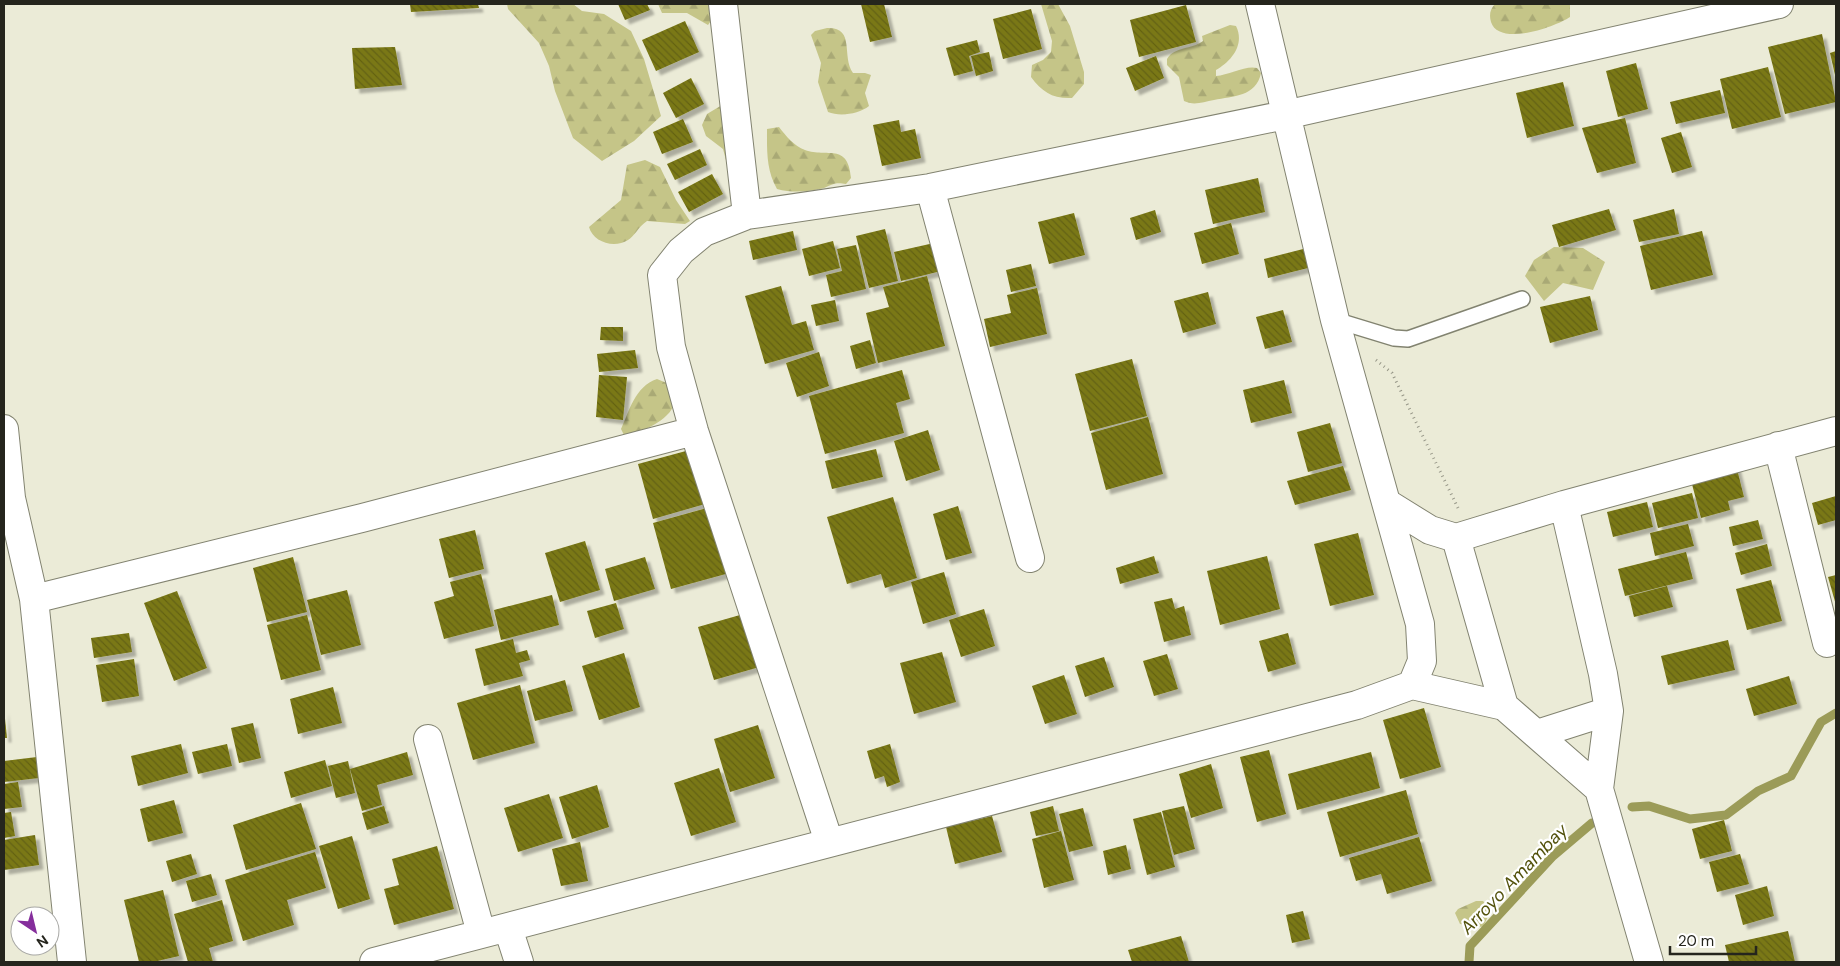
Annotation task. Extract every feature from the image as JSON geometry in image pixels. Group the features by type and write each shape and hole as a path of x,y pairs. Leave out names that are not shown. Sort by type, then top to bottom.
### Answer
{"street":[{"path":"723,4 747,215"},
{"path":"1260,4 1335,320 1420,624 1422,661 1412,685"},
{"path":"829,842 694,431 671,347 662,275 681,251 704,232 747,215 930,188 1285,115 1779,4"},
{"path":"930,188 1030,558"},
{"path":"4,429 7,497 34,599 72,962"},
{"path":"34,599 362,518 694,431"},
{"path":"1388,504 1430,530 1463,536 1564,505 1836,431"},
{"path":"1778,446 1827,643"},
{"path":"1564,505 1603,674 1609,711 1599,790 1649,962"},
{"path":"1463,536 1504,706"},
{"path":"374,962 829,842 1358,706 1412,685 1504,706 1599,790"},
{"path":"1537,734 1609,711"},
{"path":"428,740 481,933"},
{"path":"508,928 518,962"}],"lane":[{"path":"1335,320 1394,338 1408,339 1522,299"}],"path":[{"path":"1372,356 1392,373 1463,536"}],"green space":[{"path":"507,4 573,4 582,11 604,14 631,31 644,59 661,116 634,141 602,161 573,138 555,91 549,66 539,43 508,9"},
{"path":"658,4 715,4 716,14 708,25 687,13 662,13"},
{"path":"1041,4 1058,4 1070,26 1084,72 1084,84 1072,98 1048,94 1031,77 1032,65 1043,60 1051,52 1052,41"},
{"path":"1495,4 1570,4 1570,17 1541,30 1516,34 1505,33 1496,29 1491,22 1490,12"},
{"path":"1230,25 1236,26 1239,39 1238,45 1232,57 1216,70 1216,76 1253,67 1257,68 1261,73 1258,81 1249,91 1236,96 1199,103 1184,101 1179,77 1167,65 1167,59 1174,52 1203,41 1202,36"},
{"path":"827,28 842,32 845,37 848,59 853,73 871,75 865,93 869,106 855,113 833,114 828,112 818,82 821,63 811,35 815,31"},
{"path":"722,105 731,179 723,149 706,136 702,125 707,114"},
{"path":"779,127 790,140 805,150 841,155 846,160 851,178 846,184 840,183 812,190 777,189 769,167 767,129"},
{"path":"645,160 660,167 676,200 690,221 685,224 647,221 630,239 622,243 611,244 599,240 589,227 621,200 627,165"},
{"path":"1554,247 1583,248 1605,262 1593,290 1563,283 1544,301 1525,276 1534,260"},
{"path":"657,379 669,384 674,402 671,410 654,425 625,437 621,429 634,400 643,387"},
{"path":"1476,901 1483,901 1491,910 1483,927 1460,924 1455,913 1458,909"}],"building":[{"path":"410,4 478,4 479,8 411,12"},
{"path":"618,4 647,4 650,10 625,20"},
{"path":"861,4 884,4 892,37 870,42"},
{"path":"1186,5 1196,42 1139,57 1130,20"},
{"path":"1031,9 1042,49 1003,59 993,19"},
{"path":"685,21 699,52 656,71 642,40"},
{"path":"1822,34 1836,102 1785,114 1768,47"},
{"path":"977,40 980,52 969,56 973,71 954,76 946,48"},
{"path":"395,47 402,85 355,89 352,48"},
{"path":"1836,51 1836,75 1835,75 1830,53"},
{"path":"989,52 993,71 976,76 971,56"},
{"path":"1156,56 1164,78 1135,91 1126,68"},
{"path":"1636,63 1648,109 1618,117 1606,71"},
{"path":"1768,67 1781,117 1732,129 1720,79"},
{"path":"691,78 704,104 676,118 663,93"},
{"path":"1563,82 1574,126 1527,138 1516,93"},
{"path":"1720,90 1725,113 1676,124 1670,102"},
{"path":"1625,118 1636,163 1597,173 1582,128"},
{"path":"683,119 693,142 662,154 653,132"},
{"path":"899,120 901,132 915,129 921,158 882,166 873,125"},
{"path":"1681,132 1692,167 1672,173 1661,138"},
{"path":"700,149 707,165 675,180 667,164"},
{"path":"712,174 723,194 689,212 678,192"},
{"path":"1258,178 1265,212 1213,224 1205,190"},
{"path":"1609,209 1616,230 1559,247 1552,225"},
{"path":"1674,209 1679,234 1639,242 1633,220"},
{"path":"1155,210 1161,232 1136,240 1130,218"},
{"path":"1074,213 1085,255 1049,264 1038,222"},
{"path":"1231,223 1239,254 1202,264 1194,233"},
{"path":"885,229 898,281 869,288 856,236"},
{"path":"793,231 797,250 753,260 749,241"},
{"path":"1702,231 1713,275 1651,290 1640,246"},
{"path":"833,241 840,268 809,276 802,249"},
{"path":"934,243 941,271 901,281 894,252"},
{"path":"856,245 866,289 831,297 826,275 842,271 837,249"},
{"path":"1311,247 1316,266 1268,278 1264,259"},
{"path":"1031,264 1036,286 1011,292 1006,270"},
{"path":"927,276 945,346 878,363 866,313 889,307 883,287"},
{"path":"781,286 792,325 806,321 814,350 765,364 745,296"},
{"path":"1037,288 1047,334 990,347 984,319 1011,313 1007,295"},
{"path":"1208,292 1216,324 1183,333 1174,301"},
{"path":"1590,296 1598,330 1550,343 1540,307"},
{"path":"835,300 839,321 816,326 811,305"},
{"path":"1283,310 1292,342 1265,349 1256,317"},
{"path":"601,327 623,327 623,341 600,340"},
{"path":"870,340 876,363 856,369 850,346"},
{"path":"635,350 638,368 599,372 597,354"},
{"path":"819,352 829,386 797,397 786,363"},
{"path":"1132,359 1147,416 1090,431 1075,374"},
{"path":"902,370 910,399 896,403 904,433 825,454 809,396"},
{"path":"599,375 627,377 623,420 596,417"},
{"path":"1284,380 1292,413 1251,423 1243,390"},
{"path":"1148,417 1163,474 1106,490 1091,433"},
{"path":"1330,423 1342,463 1308,472 1297,432"},
{"path":"928,430 940,470 906,481 894,441"},
{"path":"697,448 712,502 653,519 638,464"},
{"path":"876,449 883,477 832,489 825,461"},
{"path":"1735,461 1744,497 1728,501 1730,510 1701,518 1689,473"},
{"path":"1343,466 1351,490 1295,505 1287,481"},
{"path":"1692,493 1698,518 1658,528 1652,503"},
{"path":"1836,496 1836,520 1818,525 1812,503"},
{"path":"893,497 917,578 885,588 881,574 847,584 827,517"},
{"path":"1647,502 1653,527 1613,537 1607,512"},
{"path":"714,506 733,572 671,589 653,523"},
{"path":"958,506 972,553 946,560 933,514"},
{"path":"1758,520 1763,539 1733,546 1729,527"},
{"path":"1688,524 1694,546 1655,556 1650,533"},
{"path":"475,530 484,569 449,578 439,539"},
{"path":"1358,533 1374,595 1330,606 1314,544"},
{"path":"585,541 600,590 560,602 545,553"},
{"path":"1767,544 1772,566 1741,575 1735,553"},
{"path":"1686,552 1693,579 1625,596 1618,569"},
{"path":"1154,556 1159,573 1120,584 1116,568"},
{"path":"1267,556 1280,609 1220,625 1207,571"},
{"path":"293,557 307,612 267,622 253,568"},
{"path":"645,557 655,589 614,601 605,569"},
{"path":"944,572 956,614 923,624 911,582"},
{"path":"481,574 494,626 444,639 434,602 454,596 450,582"},
{"path":"1836,575 1836,605 1828,577"},
{"path":"1771,580 1782,621 1747,630 1736,589"},
{"path":"1667,586 1673,607 1634,617 1629,596"},
{"path":"347,590 361,645 321,655 307,600"},
{"path":"177,591 207,668 174,681 144,603"},
{"path":"552,595 559,625 501,640 494,610"},
{"path":"1172,598 1175,609 1184,606 1191,635 1164,642 1154,602"},
{"path":"616,603 624,629 595,638 587,611"},
{"path":"984,609 995,646 961,657 949,620"},
{"path":"747,613 763,666 714,680 698,627"},
{"path":"307,615 321,670 281,680 267,625"},
{"path":"129,633 132,652 94,658 91,638"},
{"path":"1288,633 1296,664 1268,672 1259,641"},
{"path":"513,639 516,653 527,650 530,660 519,663 523,676 484,686 475,649"},
{"path":"1728,640 1735,670 1668,685 1661,656"},
{"path":"942,652 956,702 914,714 900,663"},
{"path":"624,653 640,707 599,720 582,666"},
{"path":"1167,654 1178,689 1154,696 1143,661"},
{"path":"1104,657 1114,687 1085,697 1075,666"},
{"path":"134,659 139,696 102,702 96,665"},
{"path":"1064,675 1077,714 1045,724 1032,686"},
{"path":"1789,676 1797,704 1754,716 1746,689"},
{"path":"565,680 573,711 535,721 527,691"},
{"path":"520,685 535,743 473,760 457,703"},
{"path":"333,687 342,723 298,734 290,699"},
{"path":"1424,708 1441,767 1400,779 1383,720"},
{"path":"4,709 7,738 4,738"},
{"path":"253,723 261,758 239,763 231,728"},
{"path":"758,725 775,778 730,792 714,739"},
{"path":"181,744 188,773 138,786 131,756"},
{"path":"227,744 232,766 198,774 192,752"},
{"path":"890,744 900,782 887,787 884,776 875,779 867,751"},
{"path":"1269,750 1286,814 1257,822 1240,757"},
{"path":"407,752 413,775 377,785 382,805 362,811 350,769"},
{"path":"1371,752 1380,788 1297,810 1288,774"},
{"path":"37,757 39,778 4,782 4,761"},
{"path":"325,760 332,786 291,798 284,772"},
{"path":"348,761 355,793 336,798 328,766"},
{"path":"1211,764 1223,808 1191,818 1179,774"},
{"path":"719,768 736,822 691,836 674,783"},
{"path":"18,782 22,807 4,809 4,784"},
{"path":"597,785 609,827 572,839 559,797"},
{"path":"1406,790 1418,834 1340,857 1327,812"},
{"path":"549,794 563,838 518,852 504,808"},
{"path":"174,800 183,833 148,842 140,809"},
{"path":"301,803 316,849 246,870 233,825"},
{"path":"384,806 389,823 367,830 362,813"},
{"path":"1053,806 1059,831 1036,836 1030,812"},
{"path":"1184,806 1195,849 1174,855 1162,811"},
{"path":"1083,808 1093,846 1069,852 1059,814"},
{"path":"11,812 15,836 4,838 4,813"},
{"path":"1161,812 1175,867 1147,875 1133,819"},
{"path":"992,816 1002,852 955,864 946,827"},
{"path":"1724,820 1732,851 1700,859 1692,829"},
{"path":"1061,831 1074,880 1044,888 1032,839"},
{"path":"35,835 39,865 4,870 4,840"},
{"path":"352,836 370,899 338,909 319,846"},
{"path":"1419,837 1432,881 1387,894 1381,874 1356,881 1349,858"},
{"path":"580,842 588,881 561,886 552,849"},
{"path":"1126,845 1131,869 1108,875 1103,851"},
{"path":"437,846 454,909 394,925 384,889 399,885 392,859"},
{"path":"315,852 326,888 287,900 294,925 243,941 225,880"},
{"path":"191,854 197,874 172,882 166,861"},
{"path":"1740,854 1749,884 1717,892 1709,862"},
{"path":"211,874 217,895 192,902 186,881"},
{"path":"1767,886 1774,916 1743,925 1735,895"},
{"path":"163,890 179,956 153,962 139,962 124,900"},
{"path":"222,900 233,941 209,948 213,962 188,962 174,914"},
{"path":"1303,911 1310,939 1292,943 1286,915"},
{"path":"1788,931 1795,962 1729,962 1725,945"},
{"path":"1181,936 1189,962 1132,962 1128,950"}],"waterway":[{"name":"Arroyo Amambay","path":"1632,807 1649,806 1690,819 1726,815 1758,791 1791,776 1821,722 1836,713"},
{"name":"Arroyo Amambay","path":"1469,962 1470,946 1553,856 1592,823"}]}
